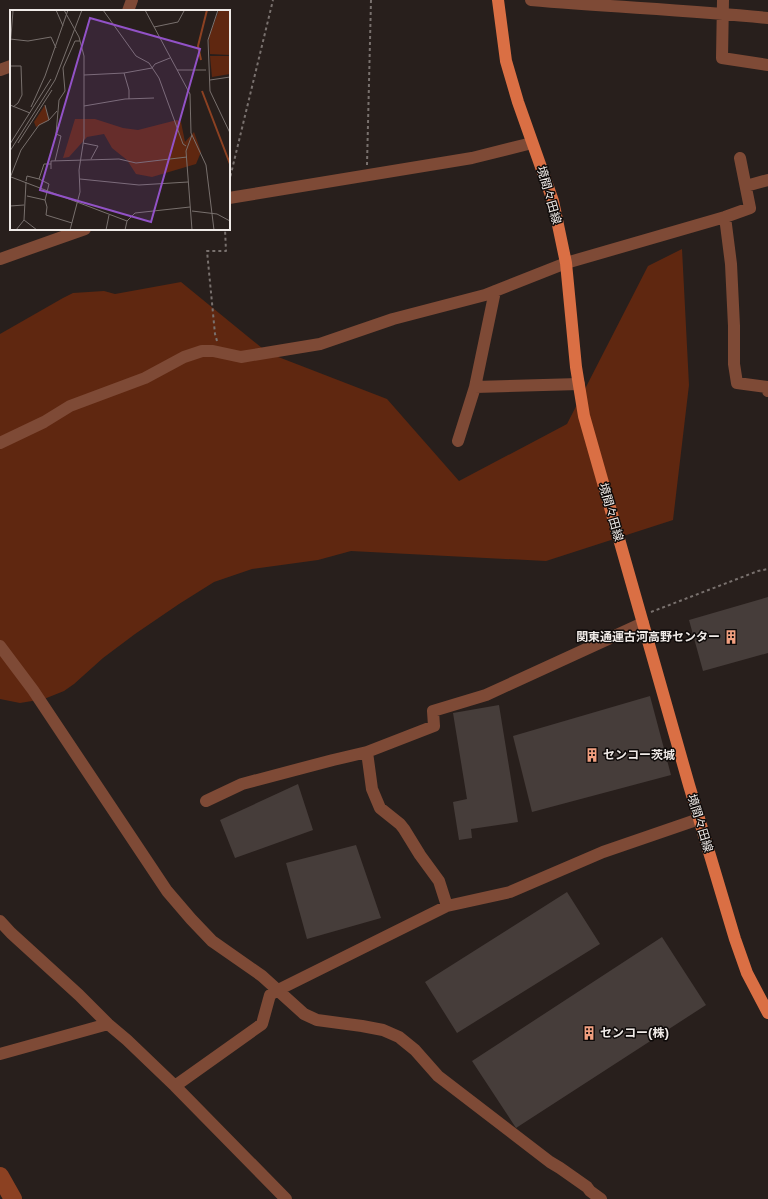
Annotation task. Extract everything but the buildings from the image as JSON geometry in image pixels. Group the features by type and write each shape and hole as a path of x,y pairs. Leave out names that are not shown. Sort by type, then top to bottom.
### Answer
{"main road":[{"name":"境間々田線","path":"498,0 506,61 518,102 553,201 566,263 576,367 584,416 699,819 735,939 747,973 768,1013"}],"street":[{"path":"128,10 132,0"},
{"path":"530,0 768,18"},
{"path":"723,0 722,58 768,65"},
{"path":"0,70 10,66"},
{"path":"230,198 472,158 532,143"},
{"path":"0,443 44,422 70,406 144,378 184,357 202,351 219,352 241,357 320,344 393,319 485,295 566,263 725,217 750,208 740,158"},
{"path":"746,186 768,180"},
{"path":"725,217 731,264 734,364 737,383 767,387 768,391"},
{"path":"0,259 82,230"},
{"path":"458,441 475,387 495,291"},
{"path":"475,387 579,384"},
{"path":"206,801 242,784 367,752 434,726 433,711 486,695 642,619"},
{"path":"0,646 33,690 167,891 212,942 262,976 304,1014 317,1020 383,1030 399,1037 415,1050 438,1076 550,1162 587,1187 600,1199"},
{"path":"367,752 372,789 380,808 404,829 420,855 439,881 447,906"},
{"path":"175,1086 262,1024 270,996 278,990 447,906 510,892 603,852 699,819"},
{"path":"0,921 175,1086 286,1199"},
{"path":"0,1054 108,1024"}],"path":[{"path":"230,178 273,0"},
{"path":"367,176 371,0"},
{"path":"219,352 215,334 207,251 226,251 225,230"},
{"path":"642,619 758,571 768,569"}],"shaded area":[{"path":"682,249 689,385 673,520 546,561 351,551 318,560 252,569 214,582 179,604 103,658 64,691 44,699 20,703 0,699 0,334 73,293 104,291 115,294 181,282 268,353 387,399 459,481 567,424 648,266"}],"waterway":[{"path":"0,1176 13,1199"}],"place":[{"name":"関東通運古河高野センター","path":"731,637"},
{"name":"センコー茨城","path":"592,755"},
{"name":"センコー(株)","path":"589,1033"}]}
